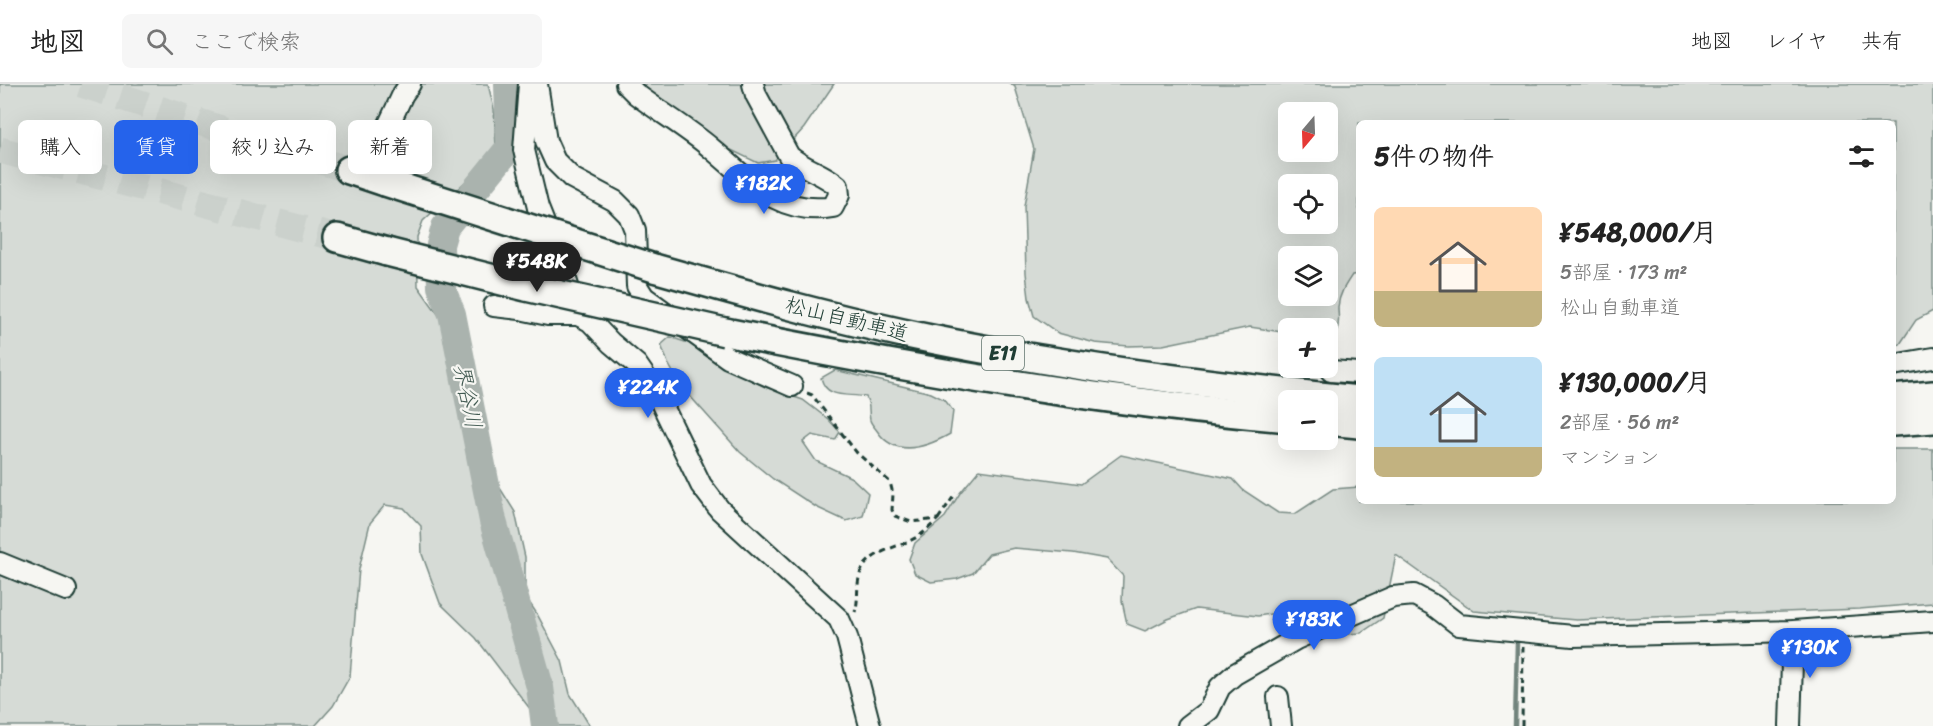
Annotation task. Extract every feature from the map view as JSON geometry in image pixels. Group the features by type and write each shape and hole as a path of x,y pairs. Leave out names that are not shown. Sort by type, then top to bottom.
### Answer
{"highway":[{"name":"松山自動車道","path":"361,174 654,268 831,317 1027,357 1229,387 1356,400"},
{"name":"松山自動車道","path":"337,238 526,287 725,332 864,359 1127,402 1278,417"},
{"path":"1896,399 1933,395"},
{"path":"1896,422 1933,419"},
{"path":"1338,422 1356,424"}],"street":[{"path":"391,120 410,84"},
{"path":"529,84 524,150 538,208 578,315"},
{"path":"537,84 546,141 555,161 572,178 615,201 629,214 635,230 637,286 644,297 728,358 792,386"},
{"path":"626,84 636,94 711,148 760,190 778,201 819,209 833,207 839,195 838,186 828,176 796,163 789,156 756,95 753,84"},
{"path":"494,306 548,315 578,315 590,321 637,365 657,394 701,485 720,510 831,610 843,626 870,726"},
{"path":"1896,364 1933,358"},
{"path":"1338,372 1356,373"},
{"path":"0,563 66,590"},
{"path":"1188,726 1209,710 1220,687 1235,674 1296,639 1393,597 1414,595 1433,605 1459,626 1573,636 1793,631 1933,621"},
{"path":"1790,726 1793,631"},
{"path":"1278,697 1281,726"}],"path":[{"path":"792,386 812,395 857,453 890,482 893,494 892,510 895,516 911,522 938,519"},
{"path":"843,626 853,617 857,606 860,574 867,562 926,531 956,494"},
{"path":"1522,726 1523,632"}],"shaded area":[{"path":"0,84 488,84 494,109 496,147 465,182 423,221 417,237 418,286 443,321 473,463 500,488 515,512 525,557 525,596 562,661 570,694 590,726 543,726 476,638 440,603 422,554 421,526 404,508 385,505 370,523 359,569 350,676 333,706 315,726 0,726"},
{"path":"640,84 834,84 804,128 775,160 758,163 727,148"},
{"path":"1011,84 1933,84 1933,311 1916,320 1900,344 1896,345 1896,120 1356,120 1356,274 1352,275 1341,294 1338,326 1338,318 1278,318 1278,331 1250,327 1163,345 1128,346 1095,343 1058,333 1034,316 1026,273 1024,206 1034,149 1015,87"},
{"path":"670,337 697,346 733,370 765,387 803,400 828,419 840,432 835,440 812,435 803,442 816,461 852,478 868,493 863,516 846,521 816,507 773,479 740,452 680,385 661,345"},
{"path":"835,370 931,393 945,400 953,411 950,434 932,443 912,448 894,445 885,440 871,423 866,397 833,393 824,385 821,378"},
{"path":"1896,449 1933,449 1933,603 1859,609 1576,620 1474,611 1396,555 1383,618 1361,633 1333,635 1298,614 1282,612 1258,616 1196,609 1168,619 1145,631 1127,624 1122,601 1123,576 1107,559 1073,553 1014,548 989,554 973,573 957,579 931,582 915,574 909,559 915,543 945,517 960,493 979,470 1081,484 1121,455 1233,479 1243,490 1278,513 1295,514 1333,489 1356,487 1356,504 1896,504"}],"waterway":[{"name":"界谷川","path":"508,84 510,147 445,227 440,245 441,287 452,314 493,521 540,687 545,726"},
{"path":"1515,726 1517,642"}],"tunnel":[{"path":"81,84 348,170"},
{"path":"0,150 337,238"}]}
